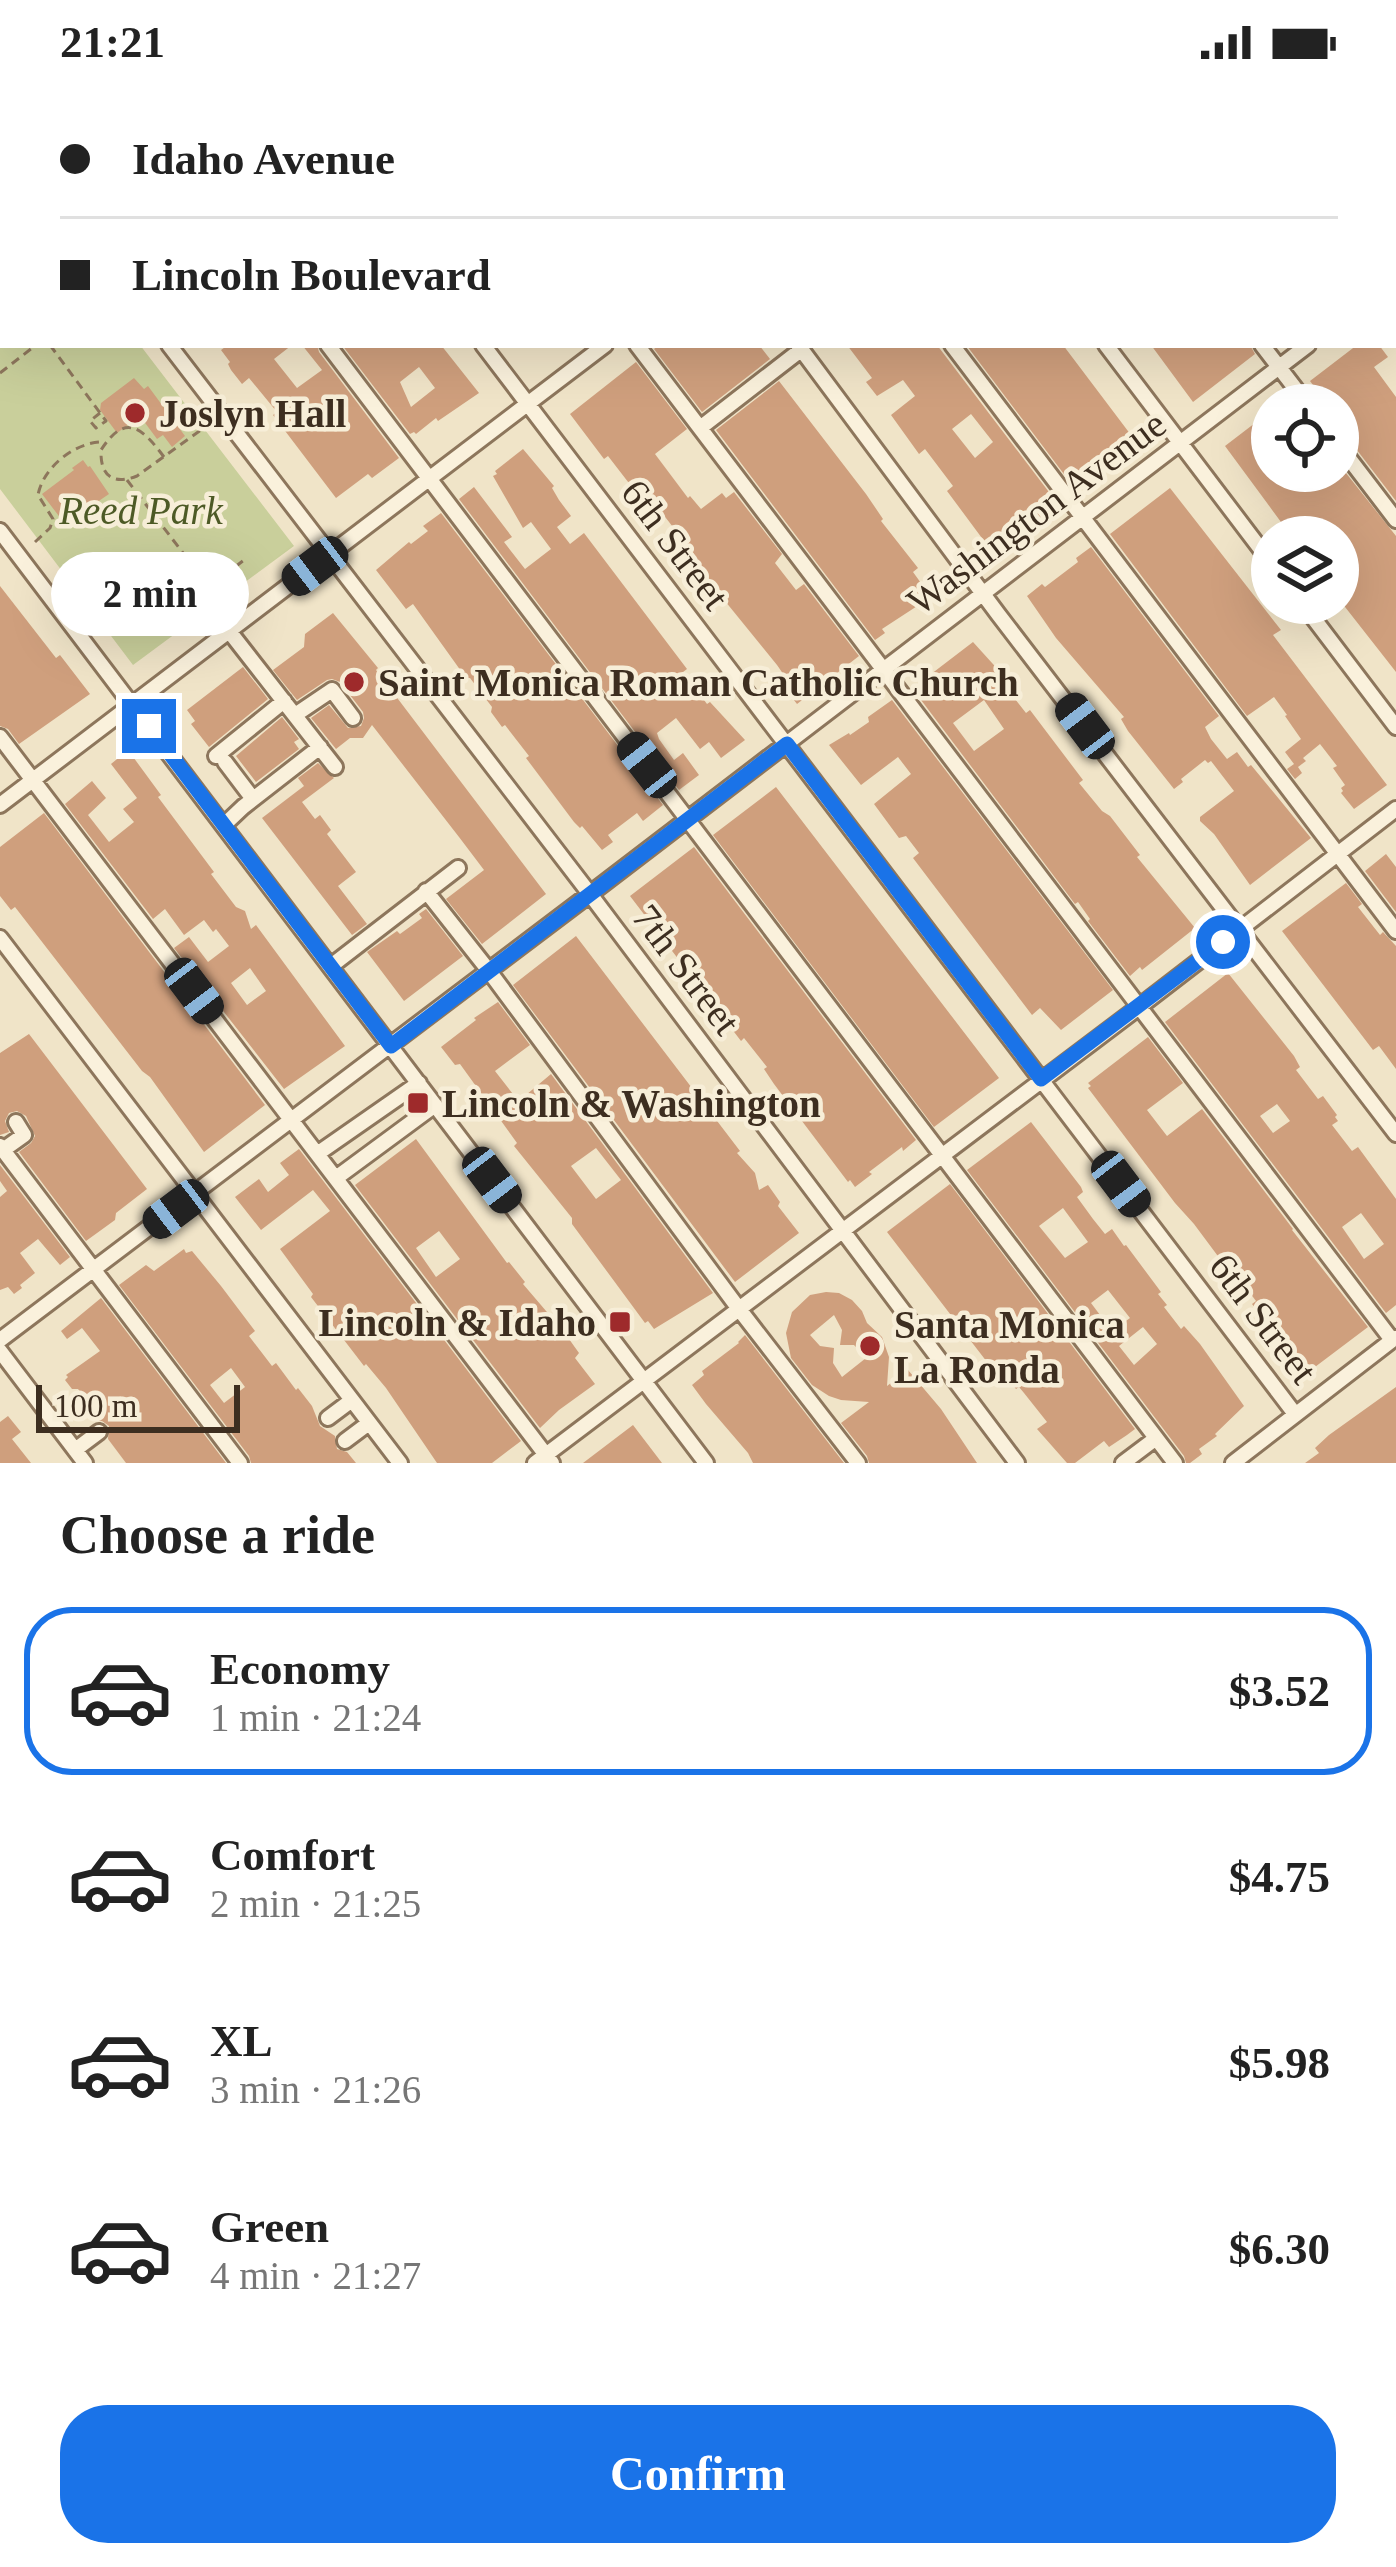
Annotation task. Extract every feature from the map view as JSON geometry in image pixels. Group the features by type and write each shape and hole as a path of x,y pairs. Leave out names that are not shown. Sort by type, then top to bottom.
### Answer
{"street":[{"name":"7th Street","path":"171,348 1017,1463"},
{"path":"330,348 1175,1463"},
{"name":"6th Street","path":"485,348 1295,1414"},
{"path":"0,805 601,348"},
{"path":"639,348 1394,1339 1233,1463"},
{"path":"700,428 799,348"},
{"path":"801,348 1396,1134"},
{"path":"954,348 1396,931"},
{"path":"1108,348 1251,536"},
{"path":"1264,348 1292,384"},
{"name":"Washington Avenue","path":"0,1340 1304,348"},
{"path":"1359,472 1396,520"},
{"path":"0,531 706,1463"},
{"path":"1318,624 1396,727"},
{"path":"229,631 335,767"},
{"path":"295,715 332,690 352,718"},
{"path":"253,799 220,759 284,701"},
{"path":"0,737 292,1119 544,1460 1396,809"},
{"path":"224,825 320,748"},
{"path":"331,966 458,868"},
{"path":"426,891 858,1463"},
{"path":"0,938 400,1463"},
{"path":"317,1154 419,1082"},
{"path":"336,1178 435,1105"},
{"path":"16,1122 24,1135 2,1148 240,1463"},
{"path":"0,1351 80,1457 99,1432"},
{"path":"328,1418 352,1400"},
{"path":"345,1441 369,1424"},
{"path":"1124,1463 1156,1439"}],"path":[{"path":"0,373 32,348"},
{"path":"52,348 100,413"},
{"path":"164,457 139,428 127,428 101,450 102,465 113,478 127,479 137,476 164,457 205,428"},
{"path":"35,542 52,522 38,495 43,477 88,442 106,442"},
{"path":"127,479 220,601"},
{"path":"210,587 244,560"}],"green space":[{"name":"Reed Park","path":"0,348 142,348 294,546 133,665 0,489"}],"building":[{"path":"288,348 274,359 297,388 322,370 304,348 318,348 399,458 336,498 273,415 277,412 249,378 242,384 221,350"},
{"path":"344,348 443,348 479,393 410,434","holes":["419,367 435,388 411,407 400,382"]},
{"path":"761,348 770,359 702,412 654,349"},
{"path":"849,348 939,348 1058,504 993,553 947,491 953,486 925,449 919,454 891,415 915,396 903,380 877,396 866,382 872,378","holes":["971,414 993,442 975,458 952,429"]},
{"path":"969,348 1065,348 1137,443 1076,490"},
{"path":"1153,348 1252,348 1255,354 1193,402"},
{"path":"1353,348 1381,348 1388,357 1374,367 1396,397 1396,501 1359,453 1359,384 1310,381"},
{"path":"636,362 687,429 655,454 688,498 701,509 722,493 726,498 734,492 782,554 775,563 796,590 804,584 859,656 797,704 780,682 786,678 777,665 686,559 689,556 676,531 652,500 647,504 642,500 570,414"},
{"name":"Joslyn Hall","path":"134,378 144,389 148,386 185,436 172,447 163,435 157,439 140,416 117,433 100,410 101,403"},
{"path":"779,381 866,494 918,568 913,572 931,597 882,629 885,633 875,640 716,430"},
{"path":"1251,426 1251,481 1225,446"},
{"path":"523,449 554,486 571,516 557,527 570,544 584,533 687,669 683,672 707,704 745,740 721,758 709,742 700,749 676,718 657,733 659,739 674,760 683,753 699,775 679,790 459,499 474,487 512,537 504,542 525,569 551,549 531,522 523,528 493,476"},
{"path":"83,460 109,494 65,524 42,494"},
{"path":"1170,488 1251,592 1251,624 1276,624 1281,630 1273,635 1387,785 1354,809 1341,793 1345,785 1333,768 1337,766 1320,744 1303,758 1306,761 1298,767 1302,773 1295,779 1287,769 1294,764 1285,752 1301,739 1274,697 1247,716 1110,534"},
{"path":"1359,489 1396,536 1396,672 1358,624 1359,516 1277,516 1259,492"},
{"path":"441,513 663,805 643,821 637,813 608,835 613,842 602,850 574,822 413,604 406,609 376,570 428,531 423,526"},
{"path":"1091,547 1219,716 1205,727 1211,739 1227,759 1237,752 1251,765 1311,838 1250,885 1200,821 1234,791 1211,761 1205,760 1174,789 1128,731 1124,717 1056,638 1027,596 1078,562 1076,558"},
{"path":"0,586 90,694 19,744 0,726"},
{"path":"333,613 546,894 482,944 446,899 484,870 459,837 372,725 363,738 350,738 336,749 311,718 329,705 348,728 361,726 363,712 340,682 327,680 297,700 273,670 304,647 305,634"},
{"path":"973,642 1195,928 1130,976 915,692 922,681","holes":["984,700 1004,729 974,751 953,723"]},
{"path":"243,667 268,699 209,747 191,724 195,721 187,710"},
{"path":"892,700 1113,990 1061,1030 1040,1008 1032,1015 913,858 919,853 906,836 899,838 874,804 911,774 898,757 861,785 829,745 869,722 868,717"},
{"path":"282,717 299,739 294,742 299,749 256,782 236,756"},
{"path":"128,750 214,872 211,874 236,907 245,911 251,929 256,925 345,1046 284,1089 174,948 189,937 208,962 229,946 216,929 213,932 204,920 184,935 165,909 153,919 65,804 92,781 106,798 88,815 109,842 134,822 123,809 137,798 111,764","holes":["250,968 266,991 247,1005 231,983"]},
{"path":"318,763 334,778 302,802 315,819 320,815 331,830 327,834 356,872 338,886 367,924 352,935 262,818 304,786 298,778"},
{"path":"776,787 999,1078 934,1127 713,835"},
{"path":"44,813 265,1105 204,1152 15,907 11,910 0,896 0,847"},
{"path":"694,847 916,1140 855,1187 774,1084 767,1067 744,1038 741,1041 630,896"},
{"path":"1386,854 1396,867 1396,912 1365,871"},
{"path":"1346,883 1380,935 1383,932 1396,946 1396,1069 1379,1046 1373,1050 1282,931"},
{"path":"426,909 463,956 404,1001 367,952 422,918 419,914"},
{"path":"576,936 740,1151 737,1153 755,1173 759,1190 768,1185 799,1233 735,1282 513,985"},
{"path":"1228,973 1294,1056 1300,1067 1296,1070 1337,1115 1332,1125 1352,1151 1358,1147 1396,1199 1396,1305 1386,1313 1165,1022","holes":["1277,1104 1290,1121 1273,1133 1260,1116","1361,1213 1384,1244 1364,1259 1342,1227"]},
{"path":"498,1002 530,1045 495,1071 520,1100 551,1074 713,1293 654,1329 645,1323 572,1218 514,1146 517,1143 460,1064 455,1065 441,1047","holes":["596,1148 621,1180 596,1199 571,1166"]},
{"path":"29,1034 147,1189 86,1241 19,1152 35,1136 26,1116 9,1113 5,1121 9,1132 0,1135 0,1053"},
{"path":"1148,1037 1183,1083 1147,1110 1167,1136 1202,1109 1368,1327 1307,1373 1252,1304 1256,1301 1235,1273 1088,1088 1088,1083"},
{"path":"1031,1122 1081,1187 1083,1192 1077,1197 1093,1219 1105,1234 1112,1229 1126,1245 1161,1292 1164,1307 1200,1344 1244,1406 1199,1449 1202,1454 1186,1463 967,1170","holes":["1063,1208 1088,1242 1065,1258 1039,1226","1108,1290 1130,1318 1112,1331 1091,1303","1143,1327 1157,1344 1134,1365 1119,1346"]},
{"path":"416,1139 564,1332 579,1353 575,1358 595,1384 540,1428 355,1185","holes":["439,1231 460,1259 436,1277 416,1248"]},
{"path":"299,1149 521,1441 492,1463 437,1463 386,1388 311,1297 280,1249 330,1211 313,1190 261,1230 235,1197 259,1179 268,1192 289,1175 280,1163"},
{"path":"0,1165 70,1257 60,1265 38,1239 20,1253 35,1273 14,1294 8,1287 0,1290 0,1197 7,1191 0,1181"},
{"path":"950,1184 1135,1429 1109,1447 1104,1441 1075,1463 1067,1463 1037,1429 1047,1422 1002,1371 997,1375 887,1232"},
{"path":"184,1249 192,1251 255,1331 249,1336 272,1366 276,1363 298,1388 320,1426 335,1436 337,1449 356,1463 251,1463 119,1285 146,1265 154,1271","holes":["231,1368 245,1387 224,1403 210,1385"]},
{"path":"839,1293 852,1300 882,1337 889,1357 887,1386 908,1370 977,1463 869,1463 841,1423 869,1402 829,1396 812,1385 791,1358 786,1333 792,1312 810,1295","holes":["834,1315 842,1330 840,1345 854,1345 866,1358 842,1377 833,1363 834,1348 820,1346 810,1335"]},
{"path":"101,1298 226,1463 126,1463 108,1439 109,1426 96,1421 101,1418 65,1380 100,1351 82,1328 67,1339 61,1331"},
{"path":"745,1335 844,1463 753,1463 706,1404 692,1385"},
{"path":"1396,1387 1396,1463 1305,1463 1319,1453 1315,1448 1329,1435"},
{"path":"8,1416 21,1432 12,1439 31,1463 0,1463 0,1422"},
{"path":"633,1425 662,1463 583,1463"}],"place":[{"name":"Joslyn Hall","path":"135,413"},
{"name":"Saint Monica Roman Catholic Church","path":"354,682"},
{"name":"Lincoln & Washington","path":"418,1103"},
{"name":"Lincoln & Idaho","path":"620,1322"},
{"name":"Santa Monica La Ronda","path":"870,1346"}],"route":[{"path":"149,726 391,1046 787,744 1041,1079 1223,942"}]}
